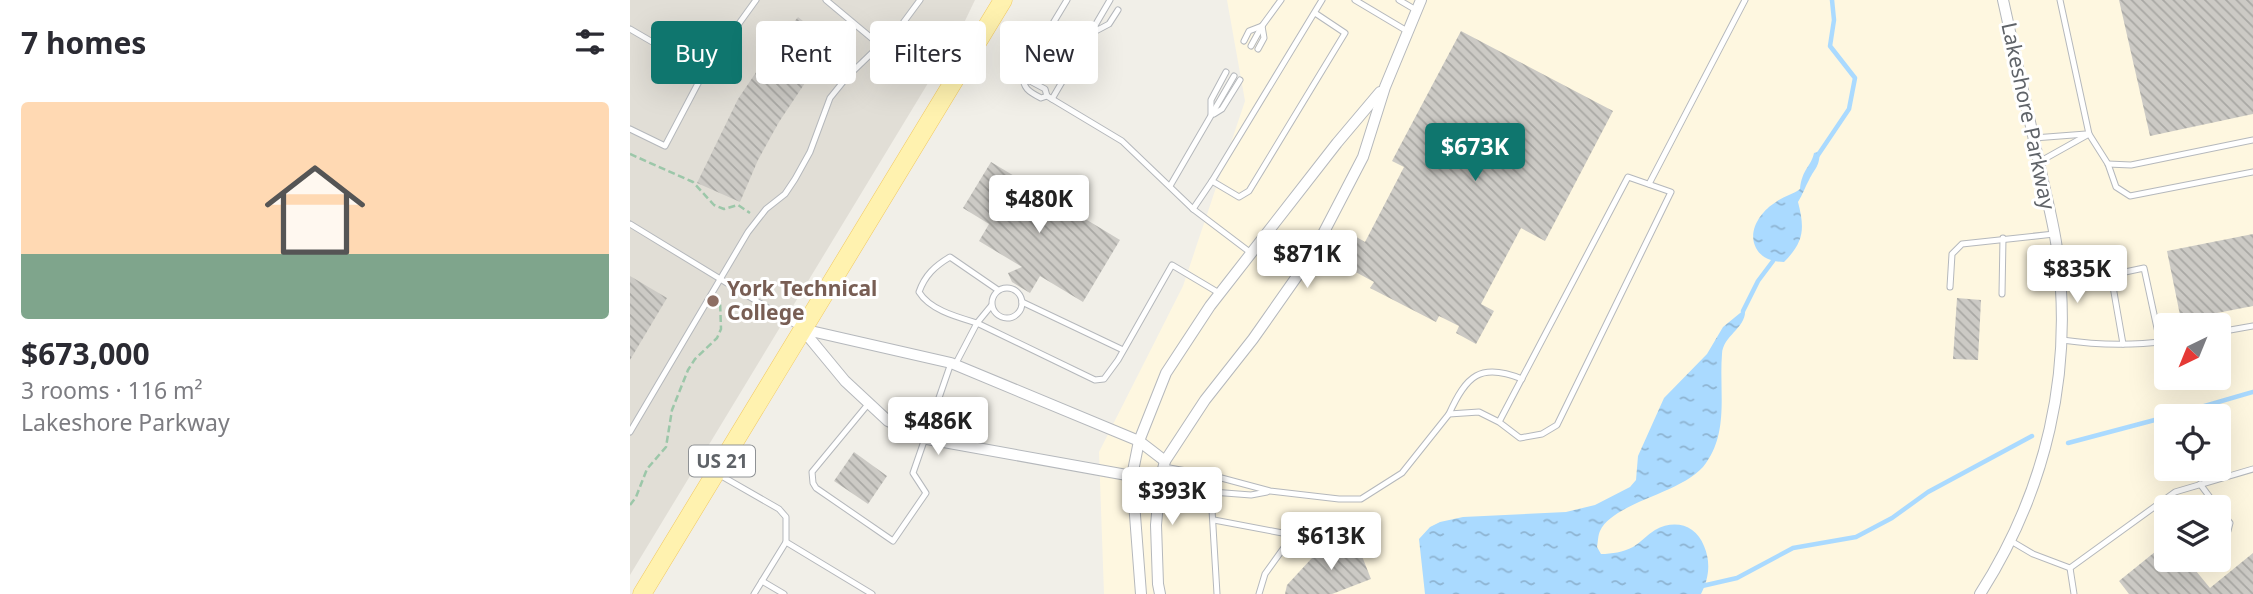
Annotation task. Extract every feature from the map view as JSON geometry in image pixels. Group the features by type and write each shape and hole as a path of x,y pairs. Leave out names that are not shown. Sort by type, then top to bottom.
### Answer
{"main road":[{"name":"US 21","path":"642,594 1003,0"}],"street":[{"name":"Lakeshore Parkway","path":"1980,594 2011,541 2035,486 2047,446 2062,340 2054,234 2003,0"},
{"path":"1160,594 1156,525 1165,464 1205,401 1312,255 1363,157 1385,87 1419,5"},
{"path":"1141,594 1132,476 1139,441 1166,373 1220,293 1336,143 1385,87"},
{"path":"802,329 953,364 1139,441 1165,464"},
{"path":"802,329 845,381 888,421 927,439 1132,476 1160,484"}],"lane":[{"path":"741,21 756,0"},
{"path":"826,0 870,37"},
{"path":"904,21 920,0"},
{"path":"1067,0 1023,73 1026,90 1041,98 1050,98 1122,141 1193,209 1251,253"},
{"path":"1098,21 1110,0"},
{"path":"1244,41 1250,31 1262,26 1281,0"},
{"path":"1193,209 1321,0"},
{"path":"1355,0 1407,31"},
{"path":"1399,0 1419,5"},
{"path":"1649,184 1745,0"},
{"path":"2060,0 2089,134 2108,164 2116,187 2130,196 2253,172"},
{"path":"1098,30 1109,24 1118,10"},
{"path":"1212,181 1239,197 1250,191 1345,33 1315,13"},
{"path":"1254,48 1264,38 1262,26"},
{"path":"630,29 651,41"},
{"path":"630,432 633,422 748,232 766,209 785,194 795,179 810,152 830,98 847,77 870,56"},
{"path":"1211,115 1211,100 1226,72"},
{"path":"1170,186 1211,115 1237,78"},
{"path":"630,130 665,146 698,84"},
{"path":"1050,98 1059,84"},
{"path":"2034,138 2089,134"},
{"path":"2039,162 2089,134"},
{"path":"2108,164 2131,165 2253,140"},
{"path":"1449,414 1479,412 1499,422 1520,439 1542,434 1557,425 1671,192 1628,177 1499,422"},
{"path":"630,224 802,329"},
{"path":"1950,287 1952,254 1962,244 2054,234"},
{"path":"2002,294 2003,238"},
{"path":"998,290 950,257 936,266 924,279 919,292 925,301 956,317 977,323 1096,380 1104,379 1172,265 1220,293"},
{"path":"2123,344 2111,275 2144,268 2156,313"},
{"path":"869,402 812,472 812,477 816,488 893,541 926,493 913,473 953,364 977,323 991,306 993,295 998,290 1015,290 1022,302 1123,350"},
{"path":"985,327 1000,318 1016,316 1022,302"},
{"path":"991,306 1000,318"},
{"path":"2231,330 2253,326"},
{"path":"2062,340 2102,345 2154,342"},
{"path":"1165,464 1270,491 1361,499 1402,473 1449,414 1460,390 1471,377 1488,371 1506,372 1522,379"},
{"path":"2171,495 2253,469"},
{"path":"716,472 779,509 786,517 786,542 754,594"},
{"path":"1160,484 1211,493 1251,495 1270,491"},
{"path":"2200,484 2208,495"},
{"path":"1211,493 1217,594"},
{"path":"2070,568 2154,507"},
{"path":"1214,520 1293,535 1265,574 1259,594"},
{"path":"2011,541 2033,554 2070,568"},
{"path":"786,542 872,594"},
{"path":"2070,568 2074,594"},
{"path":"762,581 784,594"}],"path":[{"path":"630,154 693,182 714,205 724,209 738,205 750,213"},
{"path":"630,505 647,469 666,447 673,410 688,370 695,359 718,338 721,329 720,300"}],"shaded area":[{"name":"York Technical College","path":"630,0 975,0 965,21 870,21 870,84 927,84 630,575"},
{"path":"1227,0 2253,0 2253,594 1104,594 1099,452 1183,286 1245,101"}],"water":[{"path":"1820,151 1818,164 1798,202 1802,228 1796,248 1784,262 1768,259 1756,248 1754,228 1770,206 1800,189 1814,153"},
{"path":"1745,309 1745,316 1723,347 1722,410 1718,438 1706,463 1683,482 1620,512 1608,521 1598,537 1597,547 1601,554 1609,554 1633,547 1663,527 1677,525 1690,529 1700,539 1708,558 1706,582 1701,594 1425,594 1419,539 1430,527 1463,517 1566,512 1595,505 1630,487 1636,480 1638,456 1664,398 1707,354 1723,327"}],"building":[{"path":"2119,0 2253,0 2253,114 2150,136"},
{"path":"1461,31 1613,111 1545,241 1521,228 1481,304 1494,311 1476,344 1456,333 1459,326 1439,316 1436,322 1370,288 1374,282 1352,270 1349,276 1335,269 1353,235 1365,242 1404,167 1392,161"},
{"path":"756,72 756,84 804,84 758,160 740,202 697,183 738,99"},
{"path":"991,162 1120,240 1083,302 1040,276 1030,293 1012,282 1008,273 1022,267 979,241 989,224 963,208"},
{"path":"2253,234 2253,306 2217,313 2180,313 2167,251"},
{"path":"630,276 667,298 630,360"},
{"path":"1957,298 1981,300 1978,360 1953,359"},
{"path":"854,452 887,476 868,504 834,481"},
{"path":"1356,541 1371,579 1332,594 1285,594 1287,585 1312,558"},
{"path":"2154,553 2154,572 2197,572 2210,588 2253,553 2253,594 2129,594 2119,581"}],"waterway":[{"path":"1818,155 1849,109 1855,78 1830,46 1834,20 1832,0"},
{"path":"1743,311 1774,256"},
{"path":"2212,404 2253,392"},
{"path":"2068,443 2154,420"},
{"path":"1702,586 1737,578 1793,548 1856,537 1892,518 1928,492 2032,436"}],"place":[{"name":"York Technical College","path":"713,301"}]}
